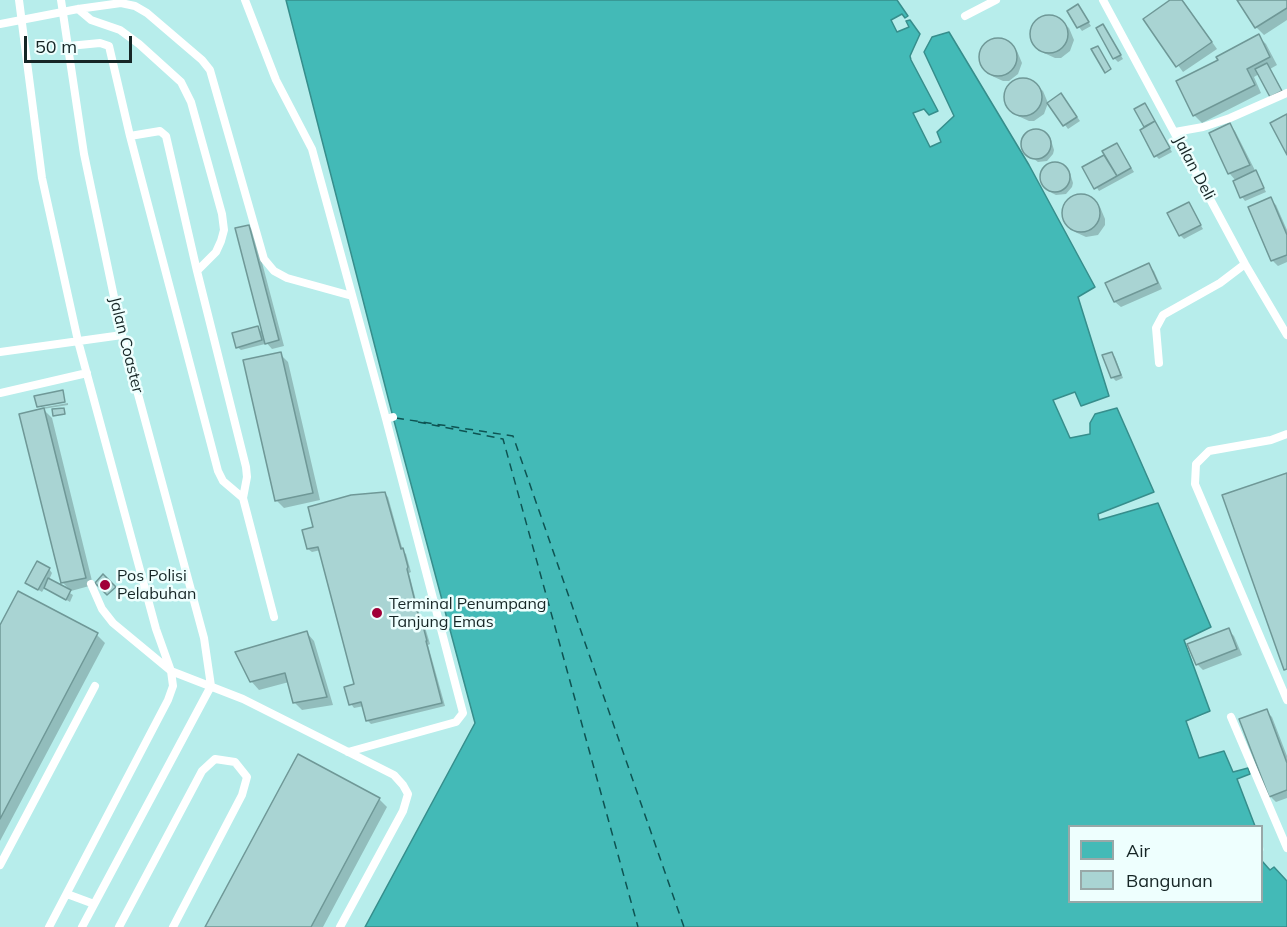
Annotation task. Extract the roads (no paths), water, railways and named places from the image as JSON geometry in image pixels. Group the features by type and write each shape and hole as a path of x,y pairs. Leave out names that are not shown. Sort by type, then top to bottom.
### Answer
{"lane":[{"path":"19,0 42,178 78,341 156,629 171,671 173,686 168,700 49,927"},
{"name":"Jalan Coaster","path":"61,0 84,154 122,335 204,638 211,686"},
{"path":"245,0 276,80 312,149 352,296 389,418 463,713 456,722 348,752"},
{"path":"965,16 996,0"},
{"name":"Jalan Deli","path":"1103,0 1245,264 1287,335"},
{"path":"0,24 121,3 147,12 201,60 215,80 264,259 274,271 287,278 352,296"},
{"path":"78,9 91,20 120,30 140,44 180,82 191,102 222,214 224,230 216,252 197,271"},
{"path":"69,46 100,43 109,46 130,136 218,471 223,481 243,498"},
{"path":"1175,132 1203,127 1230,118 1287,93"},
{"path":"130,136 160,131 166,136 246,467 243,498 274,617"},
{"path":"1159,363 1156,327 1163,315 1220,283 1245,264"},
{"path":"0,352 122,335"},
{"path":"0,393 87,373"},
{"path":"1287,434 1271,440 1209,451 1196,464 1195,484 1287,700"},
{"path":"91,584 102,609 113,622 171,671 243,699 394,775 408,794 403,811 340,927"},
{"path":"0,865 95,686"},
{"path":"82,927 211,686"},
{"path":"1231,717 1287,848"},
{"path":"119,927 202,771 215,759 235,762 247,777 242,795 173,927"},
{"path":"67,894 94,904"}],"water":[{"path":"286,0 897,0 908,16 905,18 902,14 891,20 897,32 909,27 906,21 910,20 920,34 910,56 938,111 929,115 924,109 913,113 930,147 941,142 937,132 954,116 924,52 932,37 949,32 1029,165 1095,287 1078,297 1109,396 1081,406 1075,392 1053,400 1070,438 1090,434 1090,423 1095,414 1117,408 1154,492 1098,514 1099,520 1158,503 1211,627 1184,640 1210,711 1186,721 1199,758 1224,751 1233,772 1248,768 1250,774 1237,779 1255,825 1068,825 1068,903 1263,903 1263,862 1270,870 1274,867 1287,881 1287,927 365,927 475,723 393,417"}],"place":[{"name":"Pos Polisi Pelabuhan","path":"105,585"},
{"name":"Terminal Penumpang Tanjung Emas","path":"377,613"}]}
